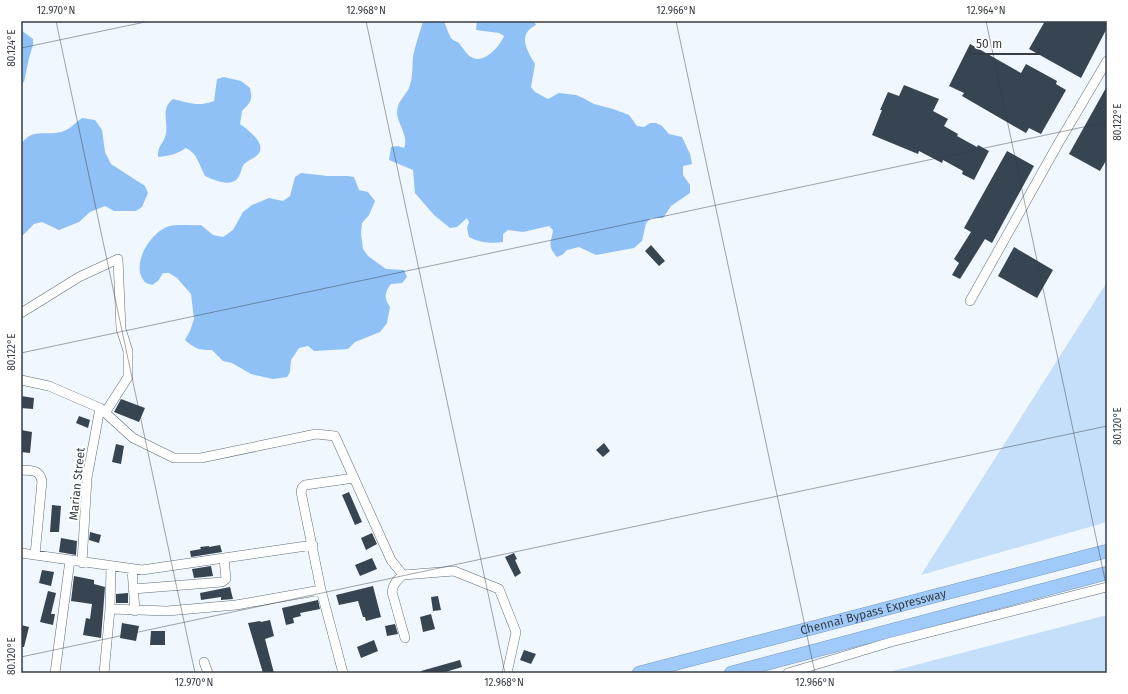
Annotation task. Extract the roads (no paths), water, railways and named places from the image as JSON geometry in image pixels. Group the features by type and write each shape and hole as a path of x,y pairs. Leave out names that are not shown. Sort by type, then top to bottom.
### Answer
{"highway":[{"name":"Chennai Bypass Expressway","path":"639,673 1107,551"},
{"name":"Chennai Bypass Expressway","path":"731,673 823,655 1107,573"}],"street":[{"path":"970,301 1054,151 1107,61"},
{"path":"21,313 79,277 118,258 121,329 128,351 128,377 102,411"},
{"path":"21,380 49,386 102,411 133,438 174,458 201,458 316,434 335,436 391,560 403,575"},
{"name":"Marian Street","path":"82,563 87,478 102,411"},
{"path":"21,470 37,472 42,481 36,555"},
{"path":"343,673 321,590 301,492 305,485 354,478"},
{"path":"21,553 82,563 142,570 313,545"},
{"path":"133,589 222,582 226,579 224,558"},
{"path":"55,673 70,560"},
{"path":"104,673 110,609 111,566"},
{"path":"132,569 135,611"},
{"path":"405,638 392,592 395,583 403,575 454,571 499,589 516,632 507,673"},
{"path":"893,636 1107,587"},
{"path":"110,609 167,611 236,605 321,590"},
{"path":"788,673 823,655"},
{"path":"204,662 208,673"}],"water":[{"path":"423,21 444,21 452,39 459,43 469,56 476,59 486,57 491,53 499,45 504,36 499,33 476,30 477,21 534,21 536,25 529,30 526,35 525,43 535,64 531,87 535,92 548,99 559,93 576,95 594,104 629,115 637,126 644,127 650,123 656,123 662,126 669,134 682,137 690,154 692,164 683,166 683,175 690,185 690,193 671,206 663,218 651,218 646,223 642,241 634,248 596,255 579,247 567,250 562,255 557,257 551,247 553,230 549,226 523,232 508,230 503,234 503,242 494,243 469,237 467,228 469,222 467,218 457,227 450,228 434,215 415,193 413,170 389,160 391,147 398,146 404,148 405,144 397,109 409,88 412,77 414,52"},
{"path":"21,30 33,39 33,45 24,82 21,83"},
{"path":"224,77 241,81 250,88 251,99 249,104 242,111 240,124 255,137 260,145 258,155 244,164 237,179 226,183 205,176 196,157 186,148 173,154 158,157 160,146 164,140 166,132 166,112 169,103 173,99 198,104 214,101 217,79"},
{"path":"82,118 95,120 102,130 105,152 111,164 145,186 148,193 142,207 136,211 114,211 105,206 90,212 79,222 59,230 42,222 34,224 21,237 21,144 25,139 34,134 64,131"},
{"path":"301,173 354,177 359,190 368,192 375,201 369,215 362,223 361,234 363,249 368,256 386,269 404,270 407,277 402,283 391,284 387,290 386,298 390,307 387,323 380,332 355,342 348,349 314,351 308,346 299,348 291,360 290,372 287,377 273,379 251,374 232,363 223,361 212,350 197,348 188,343 185,340 194,319 191,294 177,278 169,273 163,273 158,281 152,285 146,283 140,274 141,257 150,241 156,234 163,229 174,225 201,225 213,235 223,237 233,230 243,212 252,205 269,198 283,201 290,196 295,177"}]}
